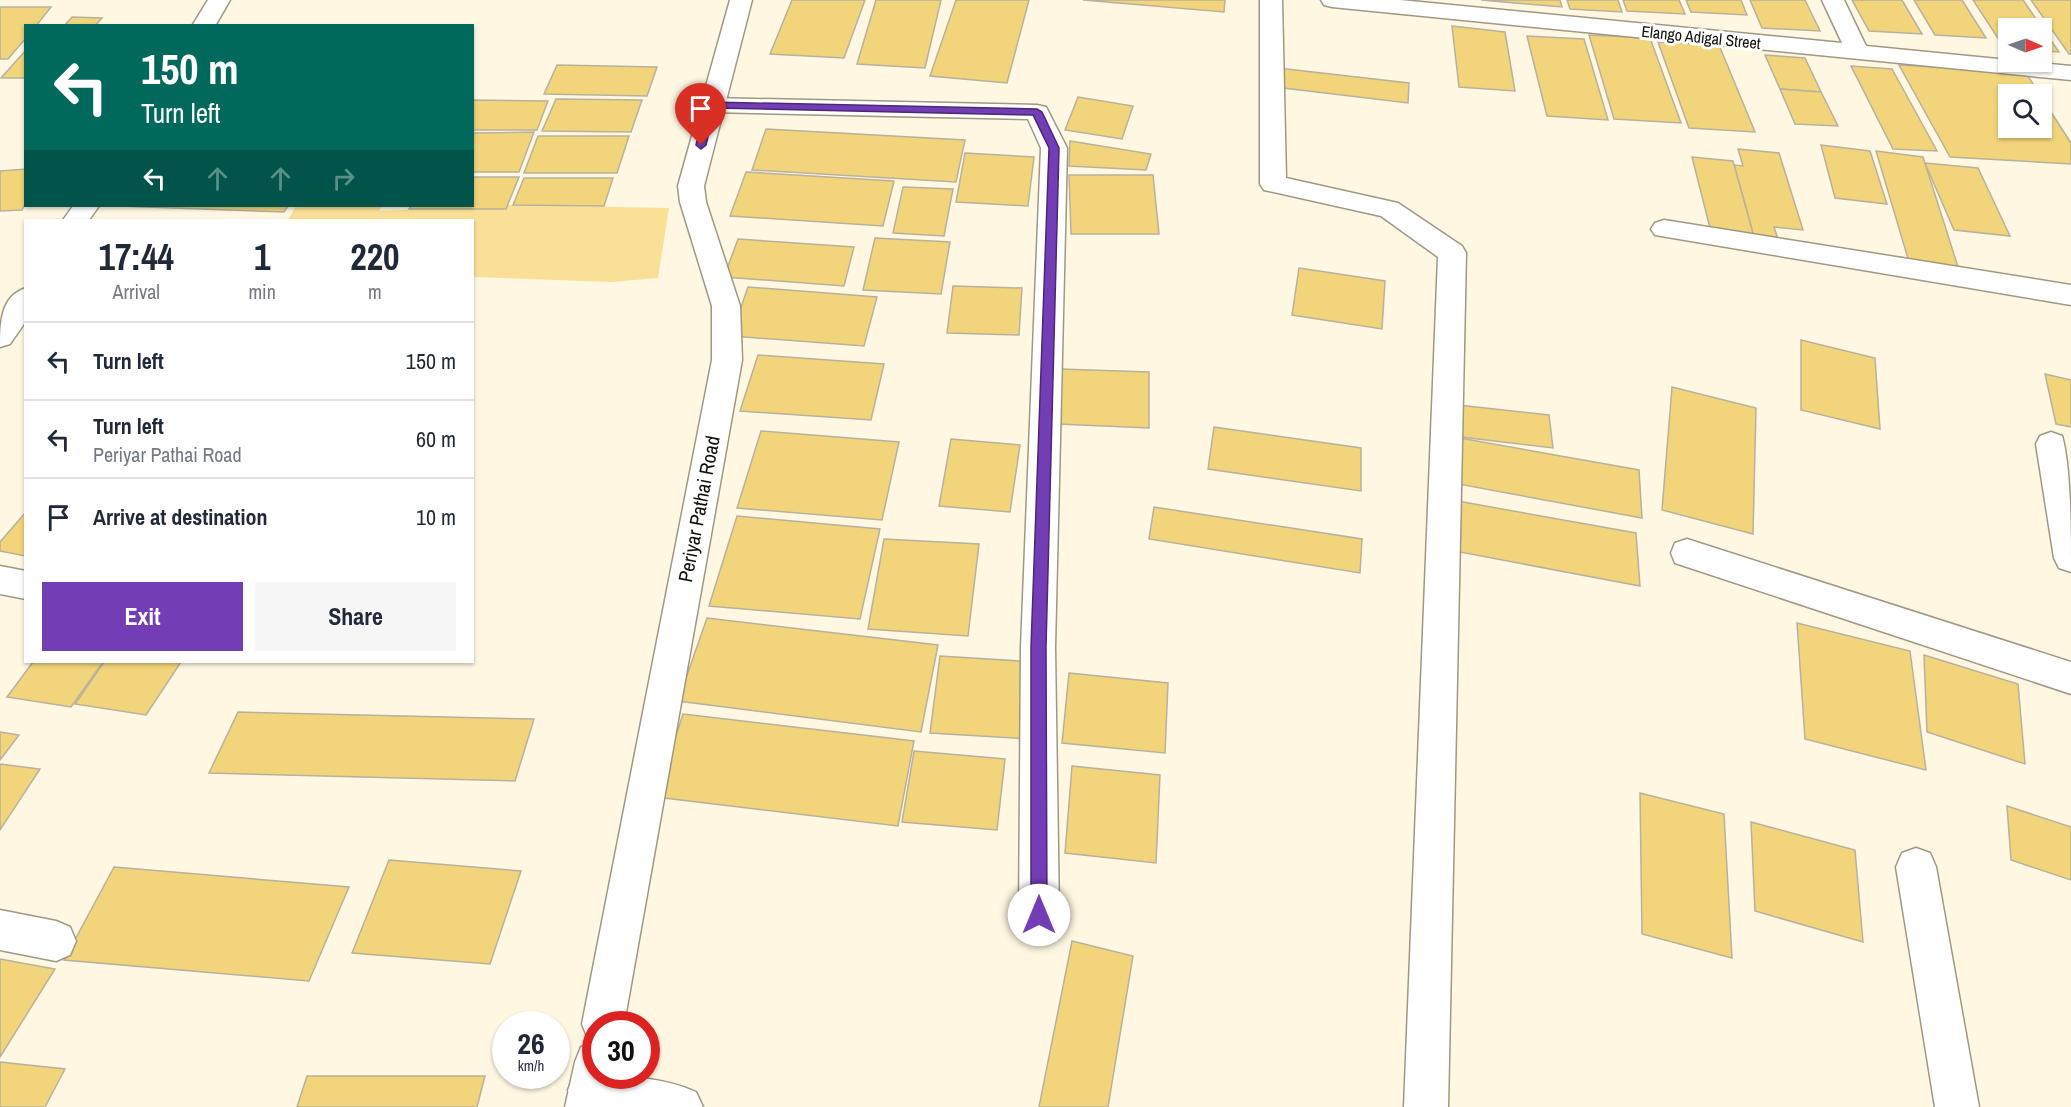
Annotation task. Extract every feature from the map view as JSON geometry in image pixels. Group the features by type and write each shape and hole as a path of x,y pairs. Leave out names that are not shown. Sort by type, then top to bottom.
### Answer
{"street":[{"path":"204,24 219,0"},
{"name":"Periyar Pathai Road","path":"605,1011 727,360 726,306 693,202 691,186 741,0"},
{"path":"1272,0 1273,184 1389,209 1452,253 1426,1107"},
{"name":"Elango Adigal Street","path":"1332,0 2071,73"},
{"path":"1833,0 1858,53"},
{"path":"711,105 1037,112 1054,148 1038,647 1039,915"},
{"path":"1664,230 2071,295"},
{"path":"0,337 24,301"},
{"path":"2051,444 2071,558"},
{"path":"1687,553 2071,678"},
{"path":"0,580 24,585"},
{"path":"1916,867 1957,1107"},
{"path":"0,930 56,941"},
{"path":"604,1089 681,1107"}],"shaded area":[{"path":"513,205 669,208 658,278 611,282 474,277 474,219 289,219 295,207 381,207 379,211"}],"building":[{"path":"792,0 865,0 844,58 770,54"},
{"path":"876,0 941,0 925,68 857,64"},
{"path":"956,0 1029,0 1007,83 930,76"},
{"path":"1083,0 1225,0 1224,12"},
{"path":"1481,0 1560,0 1562,7"},
{"path":"1567,0 1618,0 1622,12 1570,9"},
{"path":"1623,0 1679,0 1685,14 1627,11"},
{"path":"1686,0 1741,0 1747,15 1691,12"},
{"path":"1750,0 1805,0 1820,31 1762,28"},
{"path":"1852,0 1902,0 1922,34 1869,31"},
{"path":"1914,0 1962,0 1986,38 1935,35"},
{"path":"1973,0 2023,0 2035,18 1998,18 1998,38"},
{"path":"2031,0 2071,0 2071,54 2052,30 2052,18 2044,18"},
{"path":"0,7 51,7 38,24 24,24 24,40 8,59 0,59"},
{"path":"72,17 102,18 97,24 66,24"},
{"path":"1452,26 1505,32 1515,91 1459,87"},
{"path":"1589,35 1650,38 1681,123 1614,119"},
{"path":"1527,36 1584,39 1608,120 1547,116"},
{"path":"1658,42 1719,45 1755,132 1689,128"},
{"path":"2052,42 2059,52 2052,52"},
{"path":"24,52 24,78 1,78"},
{"path":"1765,55 1805,58 1821,92 1780,89"},
{"path":"557,65 657,67 647,96 544,94"},
{"path":"1899,65 2025,72 2033,84 1998,84 1998,138 2052,138 2052,114 2071,143 2071,164 1950,157"},
{"path":"1851,66 1892,69 1937,151 1893,149"},
{"path":"1278,68 1409,83 1408,103 1275,87"},
{"path":"1780,89 1821,92 1838,126 1795,124"},
{"path":"1078,97 1133,106 1122,139 1065,130"},
{"path":"556,99 642,100 631,132 542,131"},
{"path":"474,100 548,101 537,130 474,130"},
{"path":"766,129 965,140 956,182 752,170"},
{"path":"534,132 519,172 474,172 474,133"},
{"path":"538,136 629,136 617,173 524,173"},
{"path":"1070,141 1151,154 1146,170 1069,166"},
{"path":"1821,145 1870,151 1887,204 1835,198"},
{"path":"1738,149 1779,153 1803,230 1774,227 1778,239 1754,237 1734,165 1743,166"},
{"path":"1876,151 1923,157 1959,270 1909,262"},
{"path":"965,153 1034,157 1028,206 956,202"},
{"path":"1692,157 1733,161 1754,237 1711,232"},
{"path":"1925,163 1978,168 2010,236 1954,230"},
{"path":"24,169 24,206 22,210 0,211 0,171"},
{"path":"746,172 894,181 883,226 730,216"},
{"path":"1069,175 1153,175 1159,234 1071,234"},
{"path":"474,177 519,177 506,209 409,209 410,207 474,207"},
{"path":"524,178 613,178 604,206 513,205"},
{"path":"903,187 953,189 944,236 893,233"},
{"path":"146,207 287,207 284,212"},
{"path":"875,238 950,242 941,294 863,290"},
{"path":"738,239 854,247 844,286 724,277"},
{"path":"1299,268 1385,281 1382,329 1292,315"},
{"path":"953,286 1022,288 1019,335 947,333"},
{"path":"748,287 877,297 864,346 731,336"},
{"path":"1801,340 1875,358 1880,429 1801,410"},
{"path":"758,355 884,364 871,420 740,411"},
{"path":"1061,369 1149,372 1149,428 1058,424"},
{"path":"2045,374 2071,380 2071,427 2056,424"},
{"path":"1672,387 1756,408 1753,534 1662,510"},
{"path":"1458,405 1549,415 1553,448 1461,437"},
{"path":"1214,427 1361,448 1361,491 1208,469"},
{"path":"761,431 899,442 882,520 737,508"},
{"path":"1460,438 1639,470 1642,518 1458,484"},
{"path":"951,439 1020,445 1010,512 939,506"},
{"path":"1452,500 1636,533 1640,586 1449,550"},
{"path":"1154,507 1362,539 1360,573 1149,539"},
{"path":"24,514 24,556 0,551 0,542"},
{"path":"737,516 880,529 860,619 709,606"},
{"path":"884,539 979,544 968,636 868,629"},
{"path":"707,618 938,645 921,732 678,701"},
{"path":"1797,623 1910,651 1926,770 1805,739"},
{"path":"1924,655 2018,684 2025,764 1927,732"},
{"path":"940,656 1036,662 1030,739 930,733"},
{"path":"32,663 102,663 71,707 7,697"},
{"path":"103,663 180,663 146,715 75,704"},
{"path":"1069,673 1168,683 1165,753 1062,743"},
{"path":"238,712 534,719 515,781 209,773"},
{"path":"683,714 914,741 898,826 656,797"},
{"path":"0,732 19,735 0,760"},
{"path":"914,751 1005,759 997,830 902,822"},
{"path":"0,764 40,769 0,830"},
{"path":"1072,766 1160,775 1156,863 1065,853"},
{"path":"1640,793 1724,814 1732,958 1642,934"},
{"path":"2007,806 2071,827 2071,880 2011,860"},
{"path":"1751,822 1855,850 1863,942 1755,911"},
{"path":"389,860 521,871 490,964 352,953"},
{"path":"114,867 349,887 309,981 64,960"},
{"path":"1072,941 1133,956 1108,1107 1039,1107"},
{"path":"0,959 55,969 0,1057"},
{"path":"0,1062 65,1069 45,1107 0,1107"},
{"path":"307,1076 485,1076 477,1107 297,1107"}],"route":[{"path":"701,145 711,105 1037,112 1054,148 1038,647 1039,915"}]}
